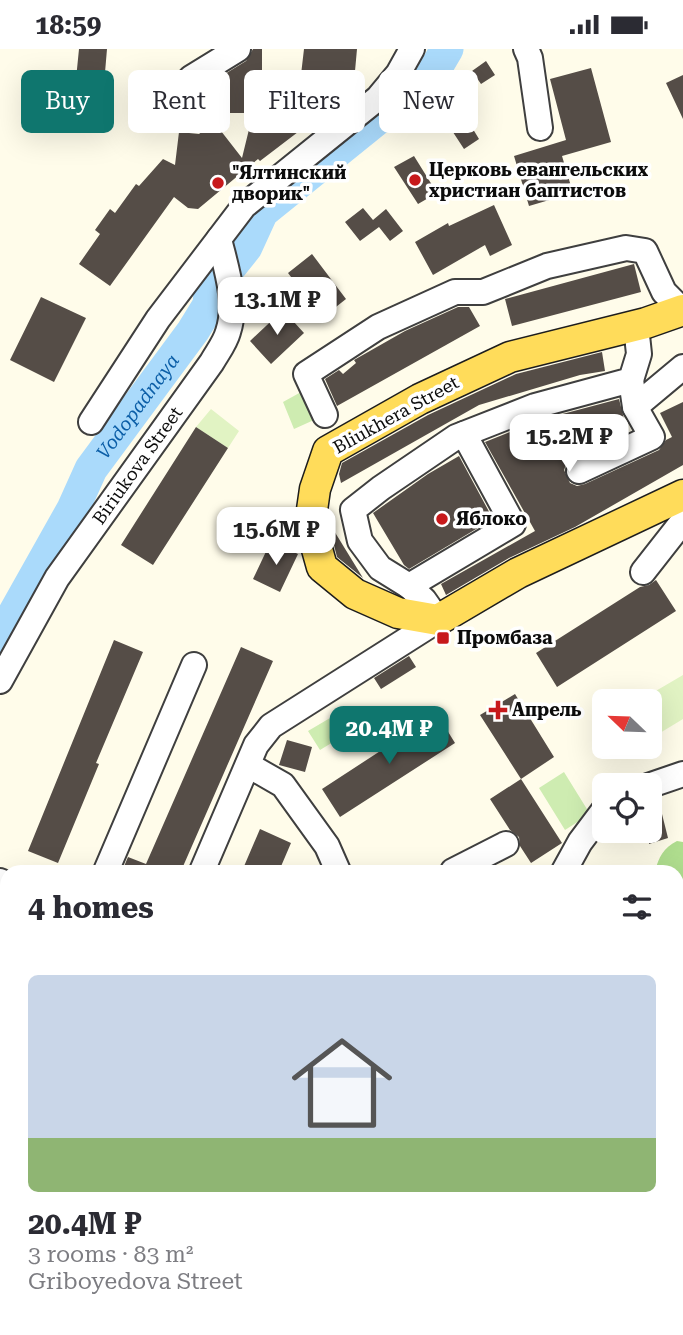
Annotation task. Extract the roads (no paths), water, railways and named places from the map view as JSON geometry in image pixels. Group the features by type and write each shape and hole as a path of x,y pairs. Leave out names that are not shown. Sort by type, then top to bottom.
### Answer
{"main road":[{"name":"Bliukhera Street","path":"438,620 398,613 355,594 322,567 310,524 316,489 328,451 420,399 510,357 636,326 683,310"},
{"path":"438,620 518,573 683,495"}],"street":[{"path":"204,70 238,49"},
{"path":"91,422 158,320 244,206 378,98 398,74 412,49"},
{"path":"526,49 530,58 540,128"},
{"name":"Biriukova Street","path":"0,681 57,578 212,362 228,334 231,292 219,239"},
{"path":"325,415 306,375 379,327 455,292 483,292 547,266 626,247 645,251 664,292 683,310"},
{"path":"579,471 652,437 635,407 631,380 639,354 636,326"},
{"path":"635,407 683,367"},
{"path":"204,865 256,745 271,726 438,620 424,600 409,586 380,568 360,541 354,510 381,488 464,434 535,406 631,380"},
{"path":"409,586 513,524 464,434"},
{"path":"643,572 683,521"},
{"path":"109,865 194,665"},
{"path":"248,765 283,785 327,846 335,865"},
{"path":"662,781 683,774"},
{"path":"567,865 592,826"},
{"path":"465,865 506,844"}],"waterway":[{"name":"Vodopadnaya","path":"0,639 73,509 91,469 193,331 209,305 210,292 246,247 262,212 413,90 437,66 447,49"}],"place":[{"name":"Церковь евангельских христиан баптистов","path":"415,180"},
{"name":"\"Ялтинский дворик\"","path":"218,183"},
{"name":"Яблоко","path":"442,519"},
{"name":"Промбаза","path":"443,638"},
{"name":"Апрель","path":"498,710"}]}
